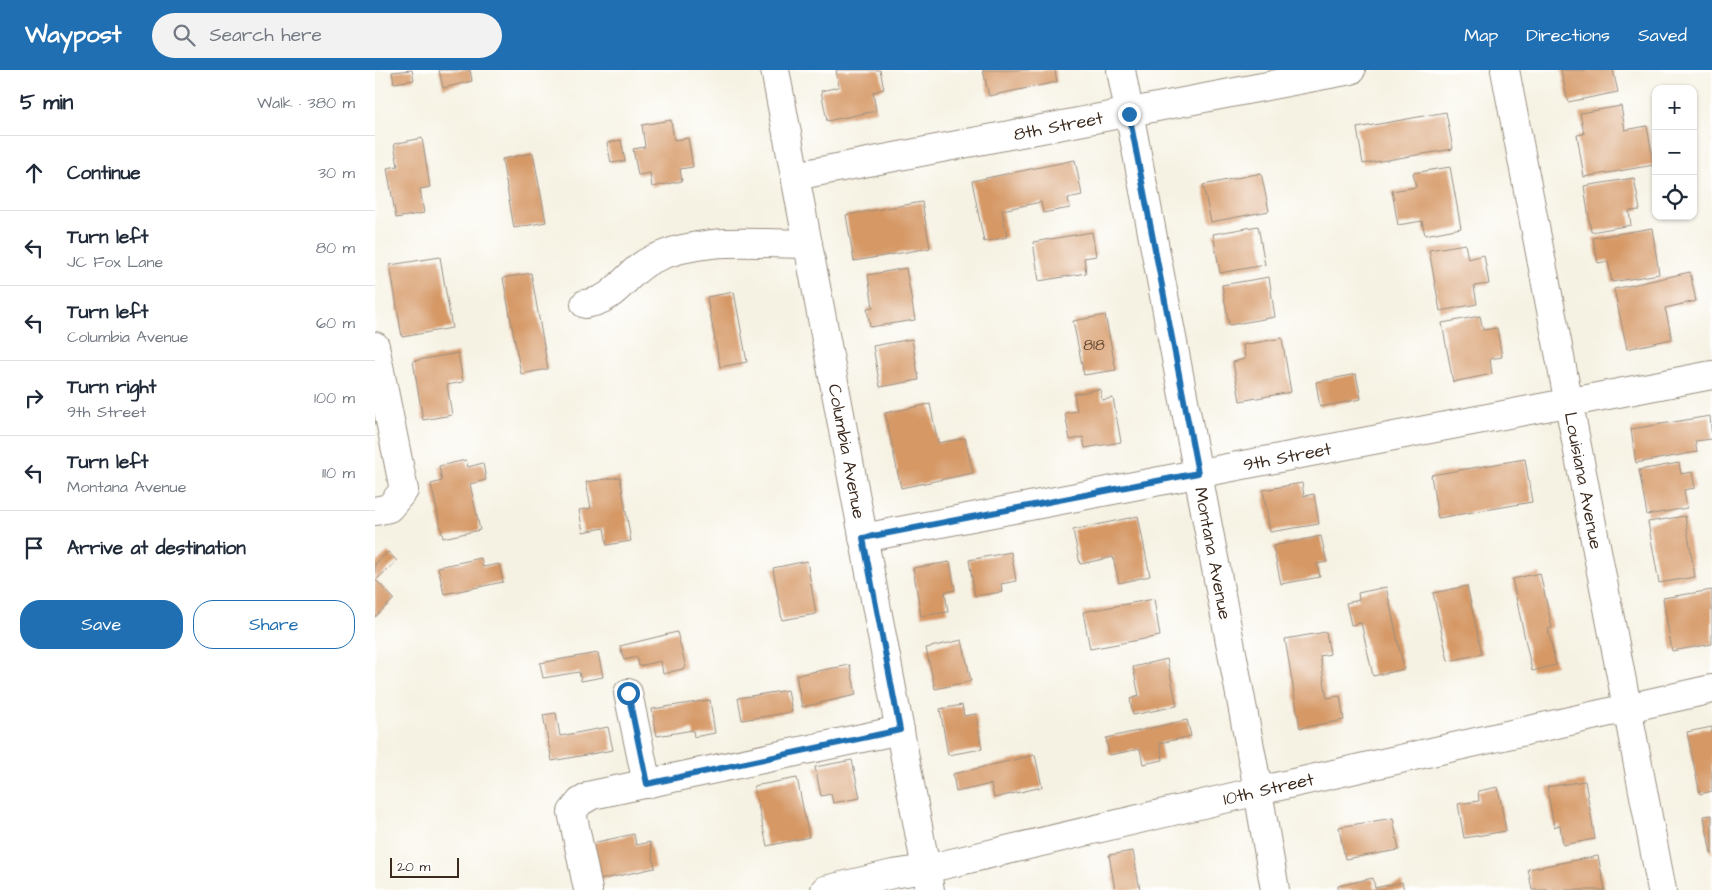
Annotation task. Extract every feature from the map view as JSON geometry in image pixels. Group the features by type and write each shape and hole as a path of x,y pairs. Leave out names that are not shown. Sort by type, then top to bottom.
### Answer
{"street":[{"name":"Columbia Avenue","path":"775,70 928,880"},
{"name":"Montana Avenue","path":"1121,70 1258,791 1275,890"},
{"name":"8th Street","path":"795,176 1129,114 1351,70"},
{"name":"Louisiana Avenue","path":"1505,70 1567,403 1662,890"},
{"path":"585,304 605,300 642,264 683,248 726,242 807,244"},
{"path":"375,346 403,490 389,508 375,511"},
{"name":"9th Street","path":"863,538 1712,375"},
{"name":"10th Street","path":"825,890 893,874 928,880 1258,791 1712,689"},
{"path":"628,693 647,784"},
{"path":"588,890 572,812 580,802 592,795 900,730"}],"building":[{"path":"412,70 414,80 394,83 392,72"},
{"path":"439,70 470,70 472,81 443,88"},
{"path":"836,70 880,70 884,89 873,92 876,111 827,121 821,91 839,87"},
{"path":"983,70 1055,70 1057,82 989,96"},
{"path":"1561,70 1613,70 1618,92 1568,102"},
{"path":"1621,106 1625,130 1647,126 1652,165 1584,177 1577,135 1584,134 1580,113"},
{"path":"1446,112 1453,149 1363,164 1357,128"},
{"path":"671,120 674,140 688,138 693,167 680,169 682,181 652,187 650,173 638,175 633,149 645,147 642,125"},
{"path":"422,138 430,187 420,189 424,213 396,218 387,168 398,166 394,144"},
{"path":"621,140 625,161 611,163 607,143"},
{"path":"533,153 546,222 514,228 502,159"},
{"path":"1075,160 1082,195 1068,198 1070,208 1043,213 1041,202 1002,210 1007,237 984,242 972,181"},
{"path":"1450,167 1461,228 1425,235 1422,221 1398,225 1392,191 1416,187 1413,173"},
{"path":"1261,173 1269,211 1211,222 1203,185"},
{"path":"1634,178 1640,210 1629,211 1631,225 1591,232 1584,186"},
{"path":"922,202 930,248 854,261 846,215"},
{"path":"1258,226 1265,265 1220,273 1213,234"},
{"path":"1652,228 1659,274 1612,282 1608,261 1598,263 1593,238"},
{"path":"1092,232 1096,256 1084,258 1086,273 1039,281 1033,242"},
{"path":"1465,244 1468,259 1484,255 1489,284 1474,286 1477,304 1440,311 1429,250"},
{"path":"440,257 452,328 402,337 390,265"},
{"path":"906,268 915,320 870,327 867,308 873,307 868,275"},
{"path":"1690,272 1696,301 1665,308 1672,339 1627,349 1614,289"},
{"path":"531,273 548,369 521,374 503,278"},
{"path":"1269,277 1275,317 1229,325 1222,285"},
{"path":"734,292 747,362 720,367 707,297"},
{"path":"1105,315 1116,370 1084,375 1073,321"},
{"path":"1480,316 1483,330 1497,328 1502,357 1490,359 1492,374 1453,382 1442,323"},
{"path":"1282,338 1291,392 1240,401 1233,362 1245,359 1243,345"},
{"path":"912,339 919,380 880,387 873,346"},
{"path":"458,353 463,382 447,385 452,415 423,420 413,361"},
{"path":"1356,374 1361,399 1320,407 1316,382"},
{"path":"1100,389 1102,400 1113,398 1121,442 1085,448 1083,437 1070,440 1065,413 1077,411 1074,394"},
{"path":"930,404 938,443 965,438 973,473 901,488 885,413"},
{"path":"1710,416 1712,439 1695,441 1697,452 1636,463 1631,429"},
{"path":"1525,459 1532,502 1438,518 1431,475"},
{"path":"466,460 468,467 483,463 486,480 470,484 480,530 443,538 431,484 442,481 439,466"},
{"path":"1679,463 1681,474 1692,472 1695,488 1684,490 1687,508 1647,515 1639,470"},
{"path":"620,477 631,541 607,545 604,528 583,532 579,510 591,508 586,482"},
{"path":"1302,483 1304,496 1314,494 1319,524 1270,532 1263,490"},
{"path":"1138,516 1150,576 1119,583 1113,557 1080,564 1073,530"},
{"path":"1685,516 1695,577 1659,583 1648,522"},
{"path":"1321,536 1327,562 1317,564 1320,577 1281,584 1273,546"},
{"path":"388,552 397,561 376,580 394,599 375,617 375,564"},
{"path":"1011,552 1016,581 1001,584 1002,592 975,596 969,560"},
{"path":"481,558 483,567 499,564 503,582 444,594 438,567"},
{"path":"807,561 816,614 782,620 773,568"},
{"path":"950,562 955,590 945,592 948,612 921,616 913,568"},
{"path":"1540,573 1552,628 1548,629 1556,665 1532,671 1512,579"},
{"path":"1467,586 1482,654 1448,661 1433,593"},
{"path":"1386,587 1404,669 1373,676 1361,623 1351,625 1346,603 1359,600 1358,593"},
{"path":"1712,590 1712,644 1672,651 1663,598"},
{"path":"1154,599 1160,636 1090,649 1083,612"},
{"path":"677,632 686,668 663,674 661,661 639,666 637,657 624,660 620,646"},
{"path":"1326,632 1330,654 1320,656 1327,698 1340,696 1344,720 1300,728 1285,639"},
{"path":"962,640 971,681 935,689 926,648"},
{"path":"598,653 603,677 581,681 579,672 543,678 540,663"},
{"path":"1167,659 1177,706 1133,715 1130,699 1139,696 1133,667"},
{"path":"850,665 856,695 802,707 796,675"},
{"path":"788,690 792,712 742,720 738,698"},
{"path":"710,700 715,733 694,737 693,730 657,736 652,709"},
{"path":"962,705 964,716 976,714 982,749 948,755 940,709"},
{"path":"556,713 560,736 608,727 613,750 552,761 543,715"},
{"path":"1187,720 1191,736 1160,743 1163,760 1143,764 1140,749 1109,755 1106,738"},
{"path":"1712,727 1712,791 1700,794 1687,732"},
{"path":"1035,755 1042,787 994,798 991,784 956,792 953,774"},
{"path":"852,760 860,798 833,803 831,794 821,796 815,767"},
{"path":"797,778 809,837 767,846 754,786"},
{"path":"1585,781 1595,839 1563,845 1560,825 1554,827 1547,787"},
{"path":"1498,787 1506,831 1464,838 1458,804 1479,801 1478,791"},
{"path":"1712,815 1712,854 1711,854 1704,816"},
{"path":"1393,818 1399,850 1345,859 1339,827"},
{"path":"634,834 636,845 650,842 655,868 599,880 592,843"},
{"path":"1133,851 1140,890 1115,890 1109,855"},
{"path":"1598,856 1605,890 1532,890 1528,869"},
{"path":"1373,878 1375,888 1402,882 1404,890 1338,890 1338,886"}],"route":[{"path":"628,693 647,784 900,730 863,538 1198,473 1129,114"}]}
